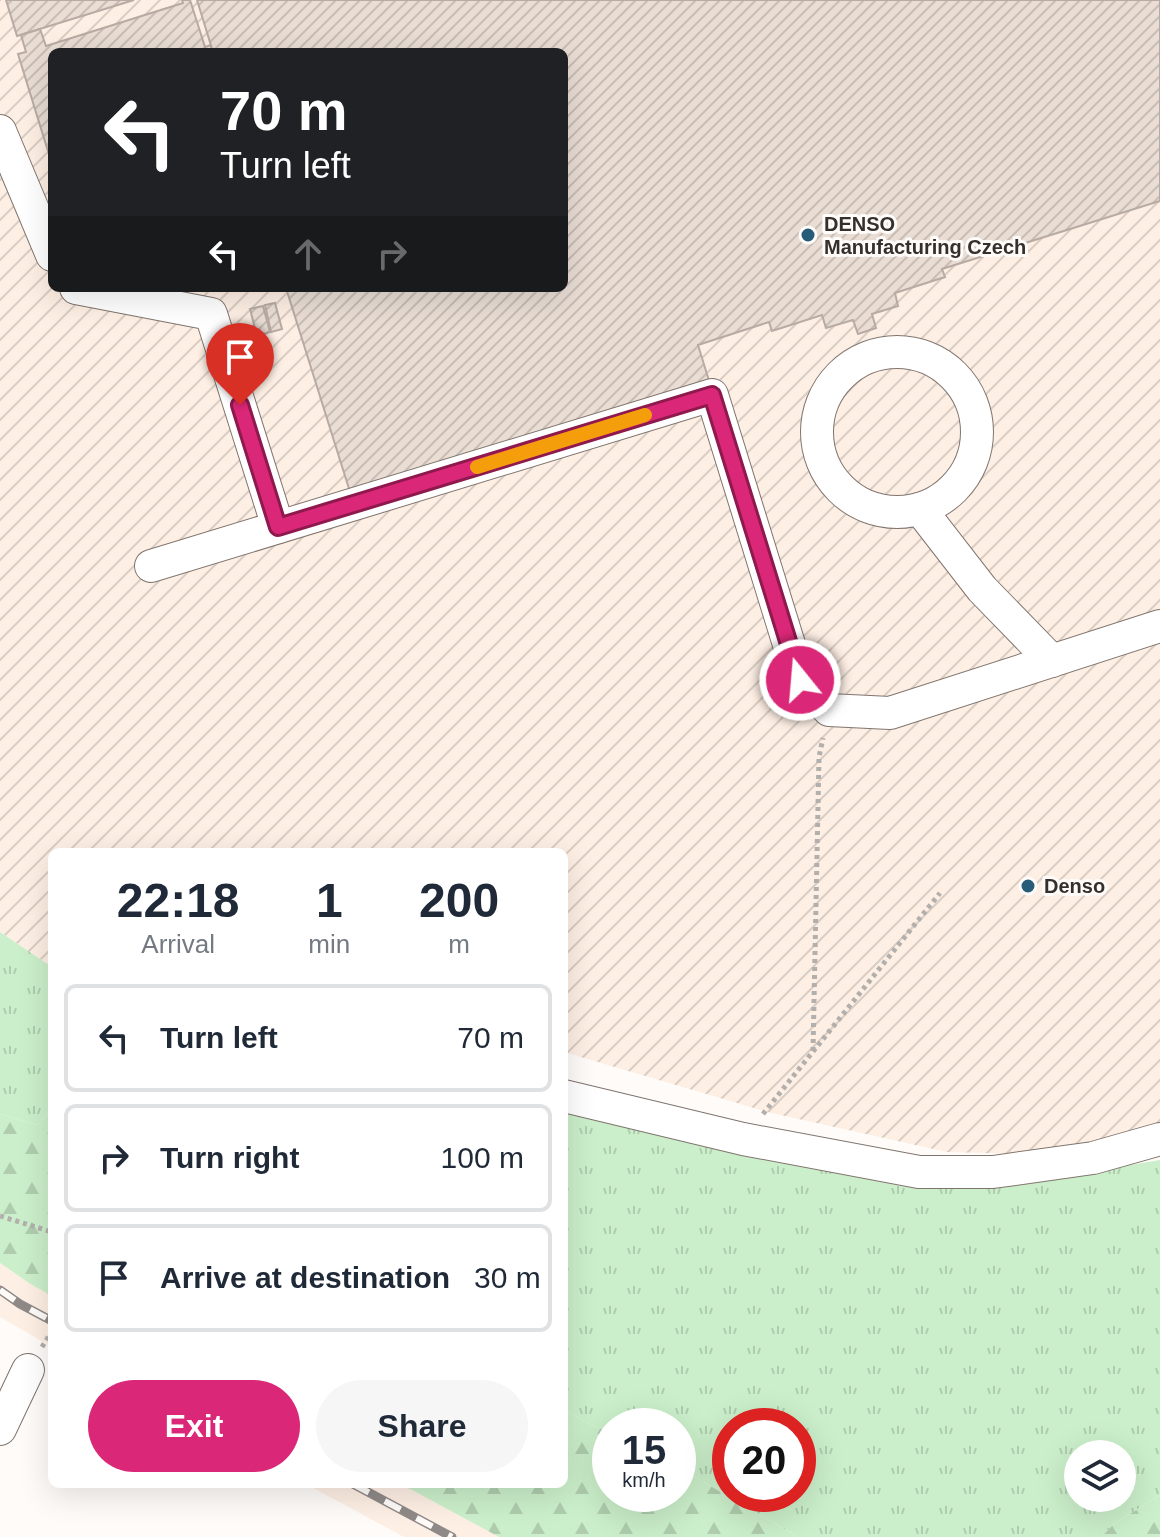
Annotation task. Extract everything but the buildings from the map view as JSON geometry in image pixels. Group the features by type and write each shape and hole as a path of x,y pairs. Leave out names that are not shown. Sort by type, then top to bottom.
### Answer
{"street":[{"path":"0,131 48,245"},
{"path":"97,292 211,314 278,527"},
{"path":"911,353 930,358 961,383 971,399 977,437 974,456 966,474 938,501 920,509 892,512 864,506 834,483 818,449 816,430 819,410 827,392 839,376 872,355 911,353"},
{"path":"151,566 712,395 800,680 829,710 890,713 1160,626"},
{"path":"920,509 982,589 1052,661"},
{"path":"568,1097 743,1139 919,1172 993,1172 1093,1158 1160,1139"},
{"path":"0,1429 28,1370"}],"path":[{"path":"813,1051 819,757 829,710"},
{"path":"743,1139 940,893"},
{"path":"0,1216 48,1231"}],"shaded area":[{"name":"Denso","path":"0,0 1160,0 1160,1124 1112,1138 1017,1154 947,1152 767,1112 568,1053 568,848 48,848 48,964 0,932"},
{"path":"0,1263 48,1294 48,1345 0,1317"},
{"path":"313,1488 408,1488 499,1537 404,1537"}],"green space":[{"path":"0,932 48,964 48,1113 37,1125 0,1114"},
{"path":"568,1108 805,1166 901,1186 1016,1184 1160,1160 1160,1495 1136,1510 1136,1440 1064,1440 1064,1512 1133,1512 1101,1537 798,1537 755,1512 816,1512 816,1408 712,1408 712,1487 696,1478 696,1408 592,1408 592,1425 568,1411"},
{"path":"48,1113 48,1294 0,1263 0,1114 37,1125"},
{"path":"568,1411 592,1425 592,1512 696,1512 696,1478 712,1487 712,1512 755,1512 798,1537 499,1537 408,1488 568,1488"},
{"path":"1160,1495 1160,1537 1101,1537 1114,1524"}],"railway":[{"path":"0,1290 48,1319"},
{"path":"360,1488 452,1537"}],"slow traffic":[{"path":"477,467 645,415"}],"place":[{"name":"DENSO Manufacturing Czech","path":"808,235"},
{"name":"Denso","path":"1028,886"}],"route":[{"path":"240,405 278,527 712,395 800,680"}]}
